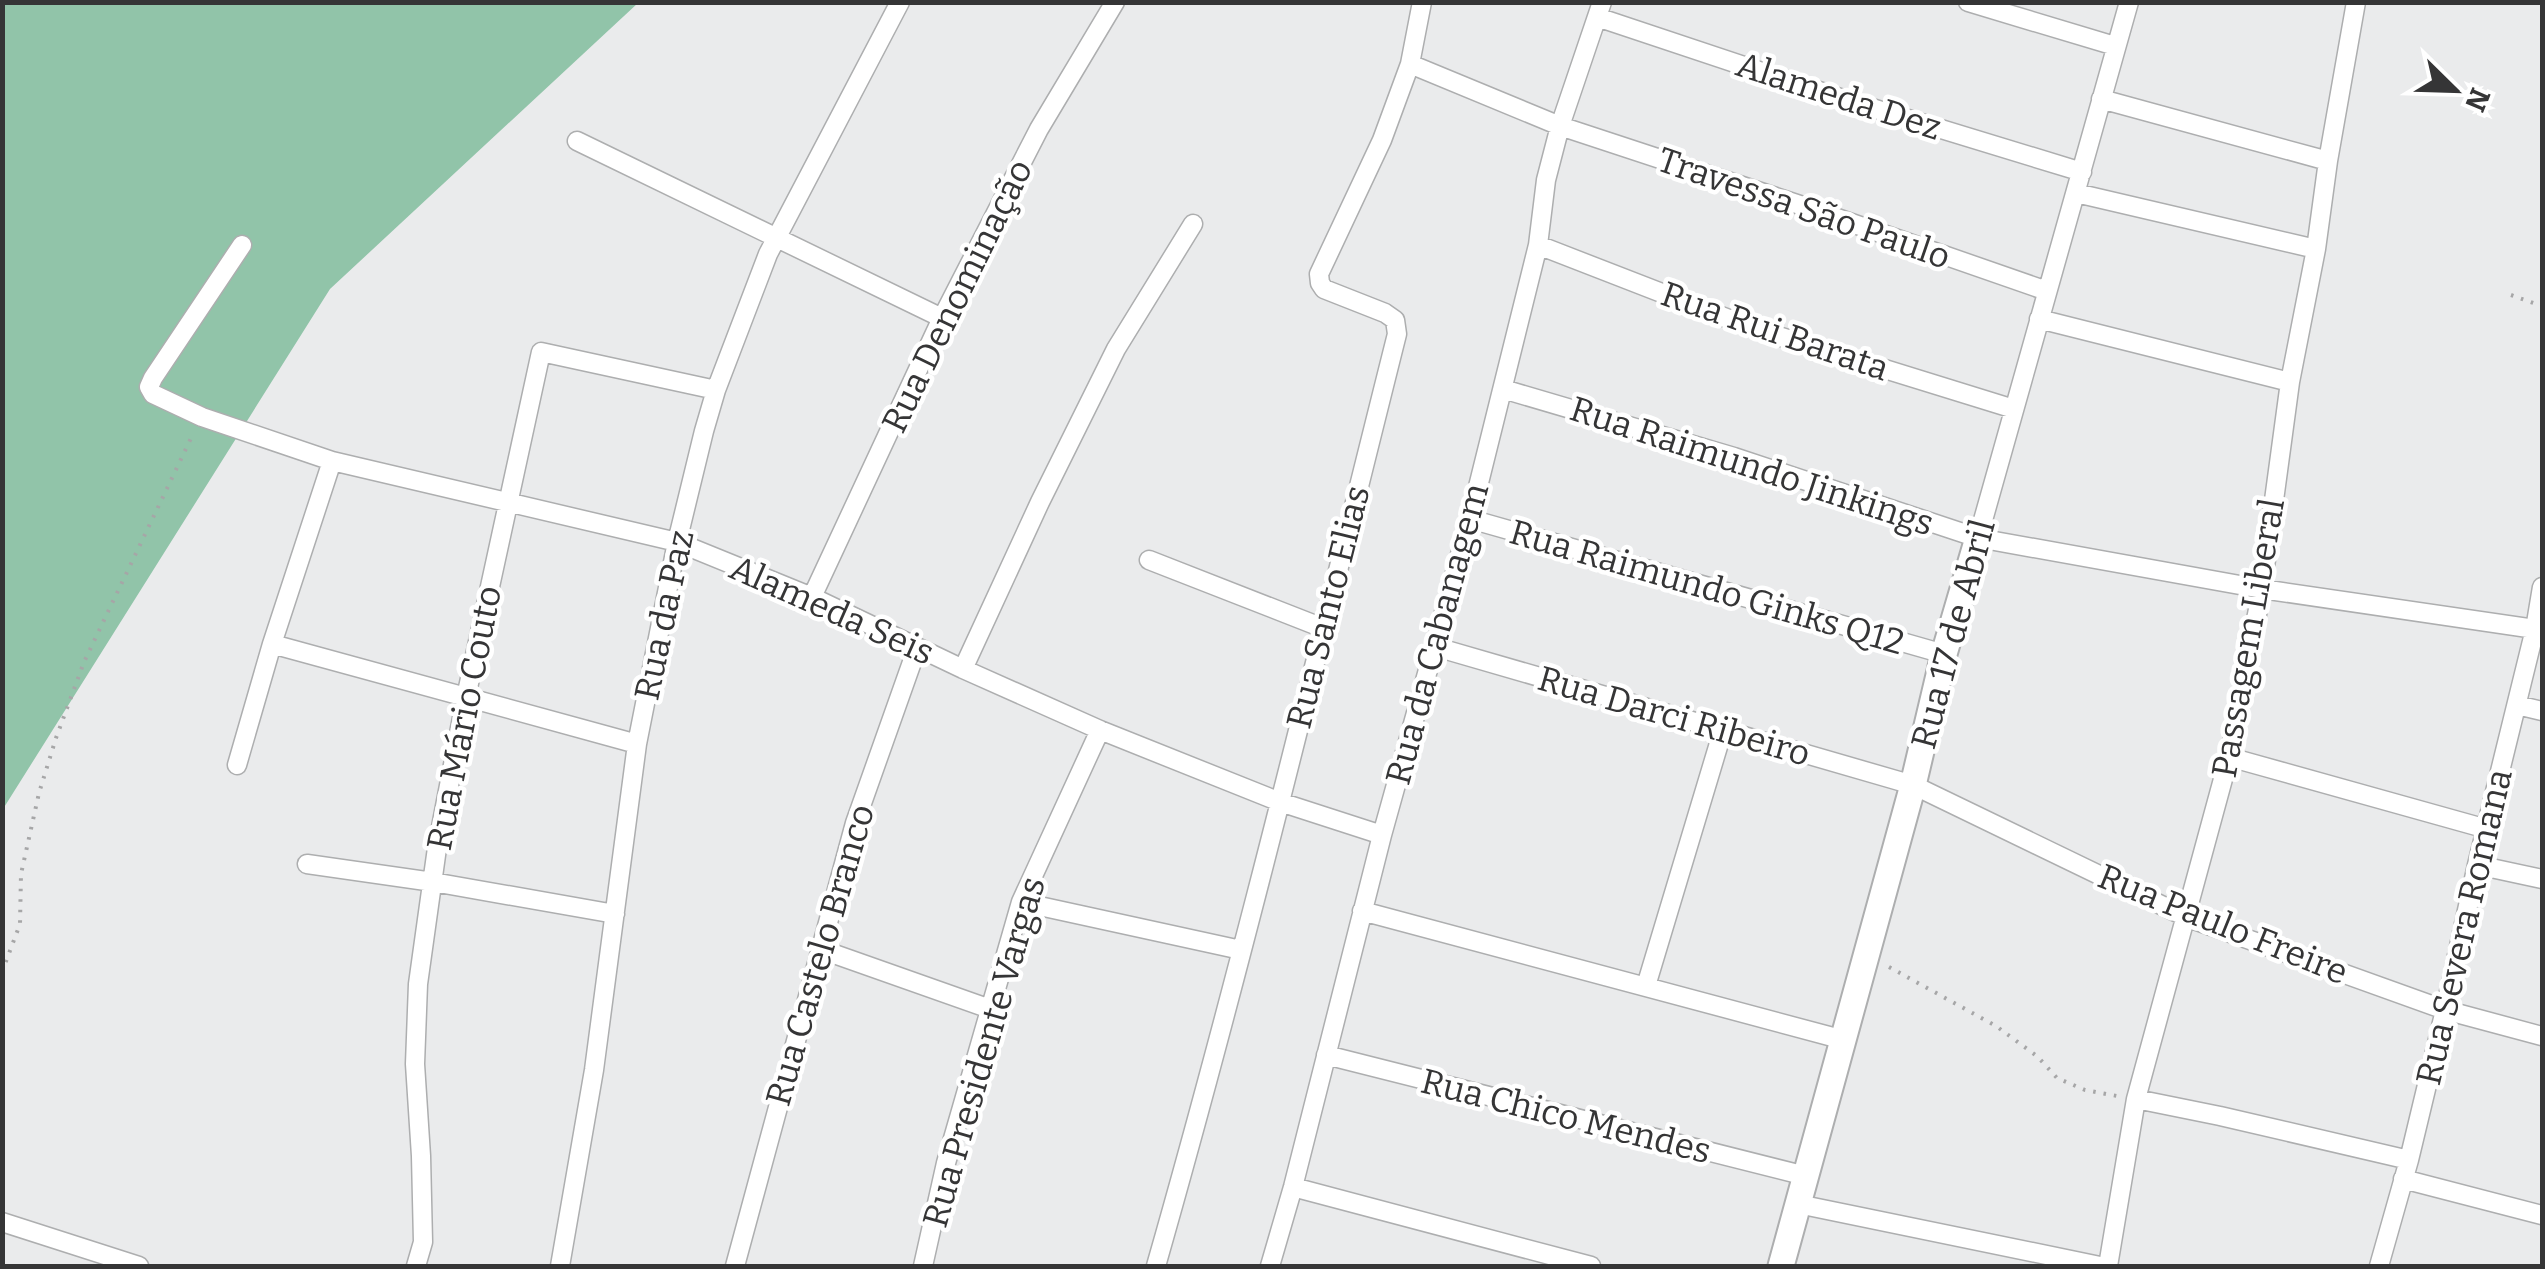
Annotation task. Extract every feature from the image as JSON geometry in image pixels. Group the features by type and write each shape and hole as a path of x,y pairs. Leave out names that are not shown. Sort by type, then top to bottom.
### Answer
{"street":[{"name":"Rua da Paz","path":"560,1266 594,1070 638,744 677,542 716,390 768,254 900,2"},
{"name":"Rua Denominação","path":"812,596 942,318 1039,129 1116,2"},
{"name":"Rua Santo Elias","path":"1156,1266 1280,802 1397,334 1394,320 1385,313 1324,289 1320,274 1382,140 1410,64 1422,2"},
{"path":"1968,2 2115,46"},
{"name":"Rua 17 de Abril","path":"1781,1266 1868,953 1944,654 2129,2"},
{"name":"Passagem Liberal","path":"2108,1266 2136,1099 2230,757 2262,589 2290,382 2316,249 2352,4"},
{"name":"Rua da Cabanagem","path":"1270,1266 1382,835 1470,519 1538,245 1546,180 1560,126 1600,10"},
{"name":"Alameda Dez","path":"1600,10 1846,100 2082,172"},
{"name":"Travessa São Paulo","path":"1410,64 1560,126 2048,291"},
{"path":"2102,99 2328,161"},
{"path":"577,141 942,318"},
{"path":"2076,193 2316,249"},
{"path":"962,669 1116,349 1193,224"},
{"name":"Alameda Seis","path":"242,244 153,378 149,387 153,394 202,417 332,461 677,542 812,596 1100,730 1280,802 1382,835"},
{"name":"Rua Rui Barata","path":"1538,245 1752,328 2014,410"},
{"path":"2040,319 2290,382"},
{"name":"Rua Mário Couto","path":"416,1266 422,1242 414,1064 418,984 432,882 466,697 542,352 716,390"},
{"name":"Rua Raimundo Jinkings","path":"1502,388 1734,457 1978,538 2262,589 2535,630"},
{"path":"237,765 332,461"},
{"name":"Rua Raimundo Ginks Q12","path":"1470,519 1944,654"},
{"path":"1149,560 1323,628"},
{"name":"Rua Severa Romana","path":"2379,1266 2409,1160 2542,587"},
{"path":"272,644 638,744"},
{"name":"Rua Darci Ribeiro","path":"1436,647 1913,784"},
{"name":"Rua Castelo Branco","path":"735,1266 855,823 917,648"},
{"path":"2517,705 2542,711"},
{"name":"Rua Presidente Vargas","path":"923,1266 946,1164 1021,902 1100,730"},
{"path":"1646,986 1723,730"},
{"path":"2230,757 2487,829"},
{"name":"Rua Paulo Freire","path":"1913,784 2186,917 2445,1010 2542,1036"},
{"path":"307,864 615,914"},
{"path":"2477,865 2542,880"},
{"path":"1021,902 1241,950"},
{"path":"1362,911 1844,1040"},
{"path":"820,949 990,1008"},
{"name":"Rua Chico Mendes","path":"1326,1055 1806,1176"},
{"path":"2136,1099 2409,1160"},
{"path":"2403,1179 2542,1214"},
{"path":"1293,1187 1591,1266"},
{"path":"1798,1204 2100,1266"},
{"path":"2,1222 139,1266"}],"path":[{"path":"2511,295 2542,306"},
{"path":"2,972 20,924 21,874 56,738 84,662 202,417"},
{"path":"1868,953 1996,1026 2038,1057 2057,1078 2086,1090 2136,1099"}],"green space":[{"path":"3,3 638,3 330,289 3,809"}]}
